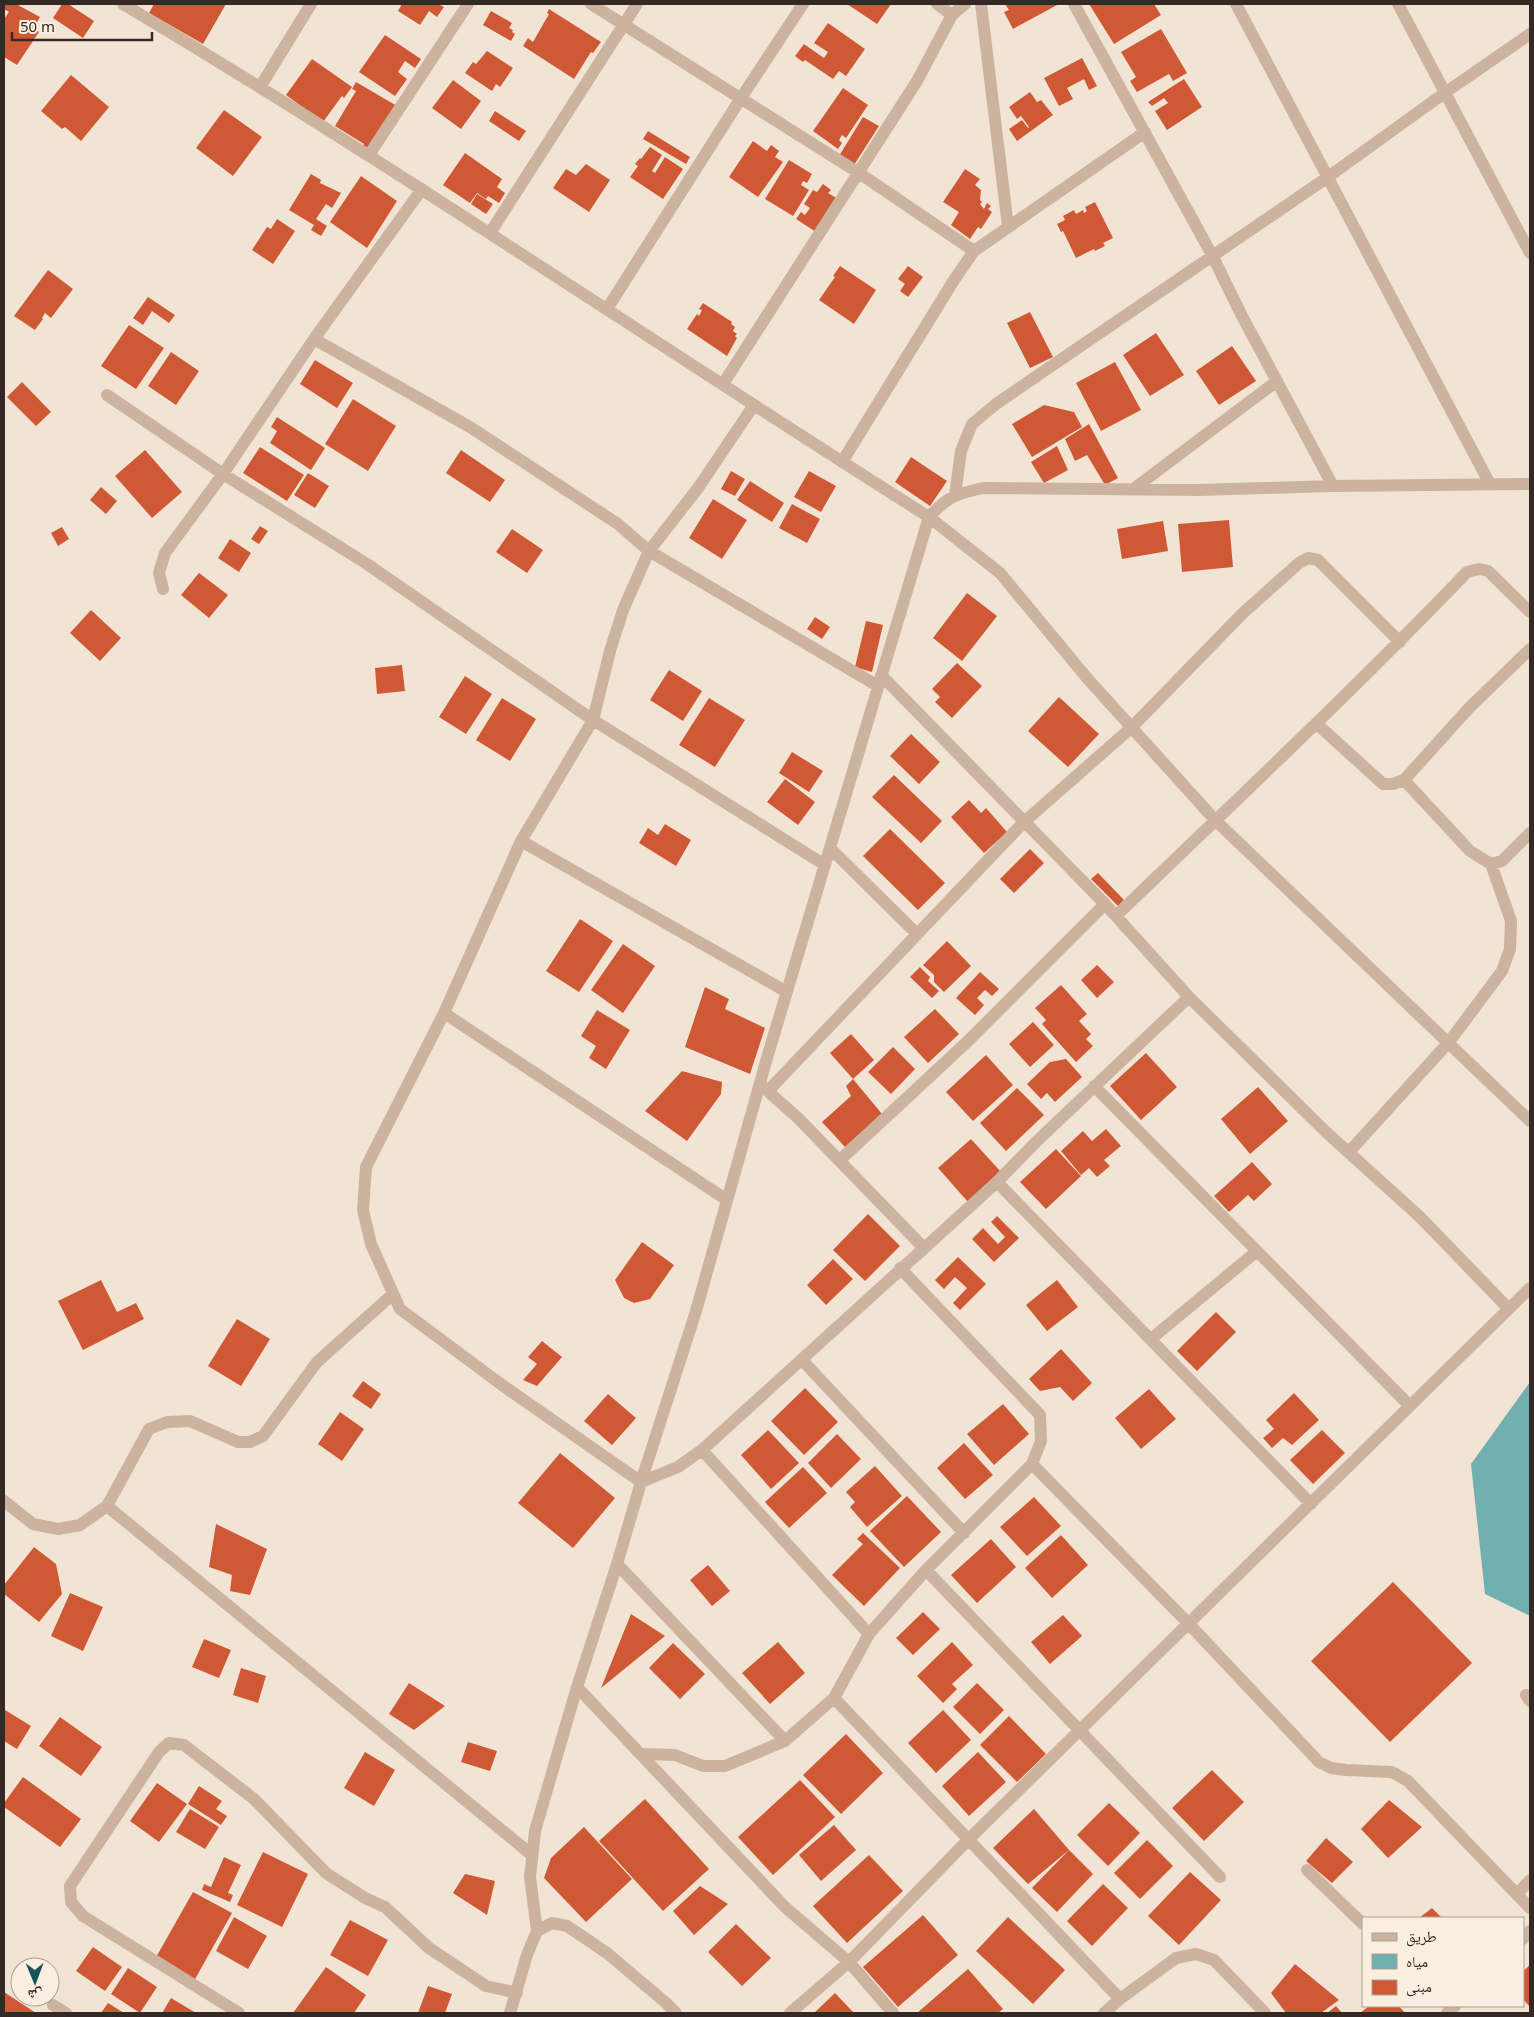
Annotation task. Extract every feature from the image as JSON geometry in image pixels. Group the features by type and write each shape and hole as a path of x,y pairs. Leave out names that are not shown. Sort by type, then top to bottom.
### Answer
{"street":[{"path":"123,4 137,7 928,517 1000,573 1131,728 1215,820 1530,1120"},
{"path":"260,87 311,4"},
{"path":"369,156 468,4"},
{"path":"590,4 859,173 974,251"},
{"path":"490,233 637,4"},
{"path":"607,309 803,4"},
{"path":"937,4 952,15"},
{"path":"723,384 917,80 952,15 965,4"},
{"path":"981,4 1008,227"},
{"path":"1074,4 1212,255 1333,486"},
{"path":"1236,4 1490,484"},
{"path":"1398,4 1530,253"},
{"path":"955,495 961,451 972,424 996,404 1328,177 1530,34"},
{"path":"842,462 954,280 974,251 1145,132"},
{"path":"163,589 159,573 165,553 223,474 314,338 422,189"},
{"path":"314,338 470,427 618,524 649,551 879,680 1105,904 1189,997 1326,1132 1420,1217 1509,1309"},
{"path":"1132,490 1277,381"},
{"path":"107,396 223,474 367,564 593,720 825,865"},
{"path":"641,1482 502,1385 400,1309 371,1244 363,1210 366,1167 444,1013 521,841 593,720 610,651 623,610 649,551 698,488 754,405"},
{"path":"510,2013 527,1955 537,1931 530,1877 535,1831 577,1686 618,1564 641,1482 696,1310 727,1200 764,1087 787,992 928,517 942,503 955,495 983,488 1199,490 1333,486 1530,484"},
{"path":"764,1087 917,934 1024,822 1131,728 1243,613 1299,563 1308,558 1318,560 1400,642"},
{"path":"1116,916 1317,724 1467,572 1479,568 1488,570 1530,612"},
{"path":"1317,724 1383,784 1393,784 1404,780 1469,708 1530,649"},
{"path":"1349,1152 1449,1042 1502,970 1510,949 1511,921 1491,864 1470,851 1404,780"},
{"path":"1491,864 1502,861 1530,833"},
{"path":"521,841 787,992"},
{"path":"830,848 917,934"},
{"path":"840,1160 967,1042 1105,904"},
{"path":"641,1482 678,1467 702,1450 923,1247 997,1182 1094,1086 1189,997"},
{"path":"444,1013 727,1200"},
{"path":"1094,1086 1410,1406"},
{"path":"764,1087 799,1118 923,1247"},
{"path":"997,1182 1311,1504"},
{"path":"1151,1340 1256,1250"},
{"path":"642,1754 674,1756 703,1766 725,1766 785,1741 834,1698 869,1634 926,1570 1032,1464 1041,1440 1040,1415 900,1268"},
{"path":"790,2013 849,1962 970,1838 1530,1288"},
{"path":"4,1501 32,1524 58,1529 80,1524 106,1506 149,1429 167,1422 190,1421 238,1442 250,1442 263,1436 317,1362 393,1294"},
{"path":"802,1360 964,1533"},
{"path":"702,1450 869,1634"},
{"path":"1032,1464 1188,1623 1319,1762 1331,1768 1392,1772 1408,1781 1530,1908"},
{"path":"106,1506 532,1855"},
{"path":"618,1564 785,1741"},
{"path":"926,1570 1220,1877"},
{"path":"577,1686 786,1906 849,1962 893,2013"},
{"path":"834,1698 970,1838 1120,1999"},
{"path":"239,2013 83,1916 71,1902 70,1886 74,1878 158,1752 169,1743 184,1745 254,1799 326,1873 365,1898 385,1907 429,1948 486,1986 517,1993"},
{"path":"1307,1870 1362,1923"},
{"path":"1517,1894 1530,1880"},
{"path":"537,1931 552,1923 567,1926 607,1953 676,2013"},
{"path":"1104,2013 1176,1958 1196,1954 1214,1960 1265,2013"}],"water":[{"path":"1530,1382 1530,1616 1485,1594 1471,1464"}],"building":[{"path":"4,4 16,4 40,17 34,28 39,32 17,65 4,57 4,19 9,12 4,9"},
{"path":"62,4 68,4 94,21 83,38 53,18"},
{"path":"154,4 226,4 203,44 149,13"},
{"path":"402,4 438,4 444,7 437,17 429,11 420,25 398,11"},
{"path":"847,4 891,4 877,24"},
{"path":"1005,4 1059,4 1013,29 1004,12 1009,10"},
{"path":"1089,4 1154,4 1161,15 1114,44"},
{"path":"549,9 601,42 593,53 591,52 574,79 523,46 528,38 533,42 549,14 547,13"},
{"path":"491,11 512,23 509,28 515,34 511,41 483,25"},
{"path":"828,23 865,49 846,76 839,71 833,79 805,60 803,62 795,56 804,44 824,58 828,52 814,43"},
{"path":"1161,29 1187,73 1173,81 1169,74 1137,92 1130,81 1136,77 1121,52"},
{"path":"385,35 421,59 415,68 405,61 398,72 407,79 395,96 359,72"},
{"path":"487,51 513,68 500,87 496,84 492,91 465,73 473,62 476,64"},
{"path":"1082,58 1097,86 1089,90 1084,79 1067,88 1073,99 1059,106 1044,78"},
{"path":"312,59 352,87 344,98 342,96 323,122 286,95"},
{"path":"71,75 109,107 81,141 65,127 62,129 41,111"},
{"path":"1184,79 1202,107 1167,130 1155,111 1168,103 1164,98 1152,106 1148,102"},
{"path":"453,80 481,101 461,129 432,108"},
{"path":"356,82 397,106 370,152 362,148 364,144 335,126 356,91 352,89"},
{"path":"843,88 868,105 846,138 842,135 839,140 842,143 838,149 813,131"},
{"path":"1030,92 1037,102 1041,100 1053,115 1017,141 1009,129 1022,120 1029,127 1021,116 1017,119 1009,107"},
{"path":"224,110 262,137 233,176 196,148"},
{"path":"495,111 526,131 519,141 489,121"},
{"path":"863,117 879,126 854,165 839,156"},
{"path":"648,131 690,157 686,164 643,139"},
{"path":"753,141 767,151 771,145 779,151 775,157 783,162 758,197 729,177"},
{"path":"650,147 662,155 652,171 655,173 665,157 683,169 663,199 630,177 638,166 635,164"},
{"path":"465,153 502,179 497,187 505,193 499,203 488,196 486,199 477,193 470,203 443,185"},
{"path":"789,160 812,174 807,183 803,181 801,185 809,190 793,216 765,199"},
{"path":"586,164 610,180 589,212 553,188 566,169 576,175"},
{"path":"965,169 980,179 975,185 981,190 980,200 982,202 980,204 984,209 987,203 991,206 988,209 992,212 981,229 978,227 970,239 951,225 959,212 943,202"},
{"path":"311,174 321,180 320,183 341,193 332,208 326,204 316,219 327,226 321,236 311,230 314,225 289,210"},
{"path":"361,176 397,201 367,248 330,222"},
{"path":"823,184 831,190 828,193 838,199 816,232 796,219 801,212 805,215 810,208 804,204 813,190 817,192"},
{"path":"477,194 493,204 486,214 471,204"},
{"path":"1095,202 1113,238 1103,243 1105,246 1076,258 1063,231 1061,232 1057,224 1065,220 1063,216 1074,210 1076,214 1083,210 1084,213 1087,211 1085,207"},
{"path":"277,219 295,231 273,264 252,250 267,227 271,229"},
{"path":"840,266 876,290 854,324 819,300 835,277 833,276"},
{"path":"908,266 923,277 908,297 900,291 905,284 898,279"},
{"path":"48,270 73,289 51,318 45,313 35,330 14,316"},
{"path":"148,297 175,315 169,323 152,311 143,325 133,318"},
{"path":"703,303 732,322 731,324 735,327 733,331 737,334 735,336 737,338 727,356 687,329 697,314 699,316 702,310 699,309"},
{"path":"1030,312 1053,357 1030,368 1007,323"},
{"path":"129,325 164,348 136,389 101,366"},
{"path":"1156,333 1184,375 1150,396 1123,355"},
{"path":"1232,346 1256,381 1219,405 1196,371"},
{"path":"171,352 199,371 176,405 148,386"},
{"path":"315,360 353,383 337,408 300,384"},
{"path":"1115,362 1141,410 1101,431 1076,383"},
{"path":"22,382 51,412 36,426 7,397"},
{"path":"353,399 396,426 368,471 325,444"},
{"path":"1044,405 1074,412 1082,427 1032,457 1012,424"},
{"path":"277,417 325,448 311,470 270,443 277,431 271,427"},
{"path":"1089,424 1118,478 1105,485 1087,455 1075,461 1065,439"},
{"path":"1057,446 1068,470 1044,483 1031,462"},
{"path":"260,447 304,475 287,501 243,473"},
{"path":"145,450 182,492 152,518 115,476"},
{"path":"461,450 505,480 490,502 446,473"},
{"path":"911,457 947,481 930,506 895,482"},
{"path":"731,471 745,479 735,496 721,489"},
{"path":"809,471 836,486 821,512 794,497"},
{"path":"308,473 329,486 315,508 294,495"},
{"path":"750,481 784,503 772,522 737,500"},
{"path":"101,487 117,501 106,514 90,500"},
{"path":"713,499 747,520 722,559 689,538"},
{"path":"792,504 820,519 807,543 779,528"},
{"path":"1229,520 1233,567 1182,572 1178,524"},
{"path":"1163,521 1168,551 1122,559 1117,529"},
{"path":"260,526 268,531 259,544 251,539"},
{"path":"62,527 69,539 58,546 51,533"},
{"path":"512,529 543,550 527,573 496,552"},
{"path":"230,539 251,553 239,572 218,558"},
{"path":"199,573 228,595 209,618 181,595"},
{"path":"967,593 997,616 962,661 933,638"},
{"path":"91,610 121,638 100,661 70,633"},
{"path":"815,617 830,627 822,639 807,629"},
{"path":"866,621 883,625 872,672 855,667"},
{"path":"957,663 982,686 952,718 935,702 940,697 932,689"},
{"path":"402,665 405,691 377,694 375,668"},
{"path":"669,670 702,691 683,721 650,700"},
{"path":"465,676 492,694 466,734 439,717"},
{"path":"1059,697 1099,734 1068,767 1028,731"},
{"path":"502,698 536,719 510,761 476,740"},
{"path":"709,698 745,720 715,767 679,745"},
{"path":"911,734 940,762 919,784 890,756"},
{"path":"792,752 823,771 809,792 779,773"},
{"path":"894,775 942,821 921,843 872,797"},
{"path":"785,779 815,802 798,825 767,802"},
{"path":"969,800 981,813 986,808 1007,832 984,853 951,817"},
{"path":"665,824 691,840 676,866 639,843 648,828 658,835"},
{"path":"890,829 945,883 918,910 863,856"},
{"path":"1030,849 1044,863 1014,893 1000,879"},
{"path":"1098,873 1124,900 1118,906 1091,879"},
{"path":"580,919 613,941 579,992 546,971"},
{"path":"947,941 971,966 944,992 934,982 934,975 923,965"},
{"path":"623,944 655,966 623,1013 591,990"},
{"path":"1097,965 1114,982 1097,998 1081,980"},
{"path":"920,967 930,977 928,981 939,991 932,998 910,977"},
{"path":"980,972 999,989 992,996 985,990 977,998 984,1005 975,1015 956,998"},
{"path":"1061,985 1087,1014 1079,1021 1091,1034 1086,1039 1093,1046 1076,1062 1042,1024 1046,1020 1035,1008"},
{"path":"705,987 729,999 725,1009 765,1028 750,1074 685,1047"},
{"path":"935,1009 959,1034 928,1063 904,1037"},
{"path":"597,1010 630,1030 606,1069 589,1058 596,1046 581,1036"},
{"path":"1033,1022 1054,1045 1030,1067 1009,1044"},
{"path":"851,1034 874,1060 853,1079 830,1053"},
{"path":"893,1047 915,1069 891,1094 868,1072"},
{"path":"1146,1053 1177,1087 1141,1120 1110,1086"},
{"path":"986,1055 1013,1085 973,1121 946,1092"},
{"path":"1066,1059 1082,1077 1055,1102 1047,1093 1041,1099 1027,1084 1050,1062"},
{"path":"682,1071 722,1082 721,1094 687,1141 645,1111"},
{"path":"853,1079 882,1114 845,1147 822,1122 851,1096 846,1086"},
{"path":"1258,1087 1288,1121 1250,1154 1221,1119"},
{"path":"1017,1088 1044,1115 1006,1151 980,1123"},
{"path":"1106,1129 1121,1146 1104,1160 1110,1166 1097,1177 1089,1168 1081,1175 1061,1151 1083,1131 1092,1141"},
{"path":"971,1139 1001,1172 968,1202 938,1168"},
{"path":"1056,1149 1081,1176 1046,1209 1020,1182"},
{"path":"1252,1162 1272,1184 1254,1201 1248,1195 1229,1212 1214,1196"},
{"path":"868,1214 900,1246 865,1281 833,1250"},
{"path":"997,1216 1019,1238 994,1262 972,1239 983,1228 998,1244 1005,1237 991,1222"},
{"path":"642,1242 674,1265 650,1299 634,1303 624,1298 615,1280"},
{"path":"958,1257 986,1284 960,1310 953,1303 967,1288 955,1277 944,1289 935,1280"},
{"path":"833,1259 853,1279 826,1305 807,1285"},
{"path":"101,1280 117,1312 136,1303 144,1319 83,1350 58,1301"},
{"path":"1057,1280 1078,1307 1047,1331 1026,1305"},
{"path":"1216,1312 1236,1332 1197,1371 1177,1351"},
{"path":"237,1319 270,1339 241,1386 208,1366"},
{"path":"542,1341 562,1357 537,1386 523,1380 537,1364 528,1357"},
{"path":"1061,1349 1092,1383 1073,1401 1060,1387 1040,1391 1029,1379"},
{"path":"363,1381 381,1394 371,1409 352,1396"},
{"path":"805,1388 838,1422 804,1455 771,1421"},
{"path":"1149,1389 1176,1419 1141,1449 1115,1418"},
{"path":"1294,1393 1319,1420 1292,1445 1283,1438 1272,1448 1263,1438 1274,1429 1266,1420"},
{"path":"608,1394 636,1418 612,1445 584,1421"},
{"path":"1003,1404 1029,1434 994,1465 967,1434"},
{"path":"340,1412 364,1429 342,1461 318,1444"},
{"path":"768,1430 799,1463 771,1489 741,1455"},
{"path":"1322,1430 1345,1453 1313,1484 1290,1460"},
{"path":"837,1434 861,1459 831,1488 808,1463"},
{"path":"964,1443 993,1475 965,1499 937,1468"},
{"path":"560,1453 615,1498 573,1548 518,1503"},
{"path":"875,1466 902,1496 867,1527 850,1507 855,1502 846,1492"},
{"path":"803,1467 827,1493 789,1528 765,1502"},
{"path":"907,1496 941,1532 904,1567 870,1531"},
{"path":"1034,1497 1061,1526 1027,1556 1000,1527"},
{"path":"216,1524 267,1549 250,1595 230,1591 232,1575 209,1567"},
{"path":"863,1533 900,1568 864,1606 832,1575 863,1544 857,1539"},
{"path":"1061,1535 1088,1565 1052,1598 1025,1568"},
{"path":"991,1539 1016,1567 977,1603 951,1575"},
{"path":"34,1547 56,1564 62,1594 39,1622 4,1594 4,1585"},
{"path":"708,1565 730,1591 712,1606 690,1580"},
{"path":"1393,1582 1472,1663 1390,1742 1311,1661"},
{"path":"70,1593 103,1607 83,1651 51,1636"},
{"path":"923,1612 940,1629 913,1655 896,1638"},
{"path":"631,1614 665,1636 601,1688"},
{"path":"1063,1615 1082,1636 1050,1664 1031,1642"},
{"path":"204,1639 231,1650 219,1678 192,1667"},
{"path":"778,1642 805,1673 770,1704 742,1673"},
{"path":"952,1642 973,1665 952,1684 957,1689 943,1703 917,1676"},
{"path":"673,1643 705,1674 680,1699 649,1668"},
{"path":"241,1668 266,1676 258,1703 233,1695"},
{"path":"409,1683 445,1706 414,1730 389,1714"},
{"path":"977,1683 1004,1710 980,1734 953,1707"},
{"path":"5,1710 31,1726 17,1749 4,1741"},
{"path":"943,1710 971,1740 936,1773 908,1743"},
{"path":"1009,1716 1046,1754 1017,1782 980,1745"},
{"path":"60,1717 102,1747 81,1776 39,1746"},
{"path":"846,1734 883,1773 841,1814 803,1775"},
{"path":"468,1742 497,1751 490,1771 461,1762"},
{"path":"365,1752 395,1770 374,1806 344,1788"},
{"path":"978,1752 1006,1782 969,1816 942,1786"},
{"path":"1212,1770 1244,1802 1204,1841 1172,1808"},
{"path":"23,1777 81,1819 60,1847 4,1807 4,1803"},
{"path":"800,1780 835,1817 773,1875 738,1837"},
{"path":"157,1783 187,1804 159,1842 130,1821"},
{"path":"199,1786 222,1801 216,1809 227,1816 221,1825 188,1804"},
{"path":"645,1799 709,1869 663,1911 599,1841"},
{"path":"1389,1800 1422,1827 1388,1858 1361,1829"},
{"path":"1109,1803 1140,1833 1108,1866 1077,1835"},
{"path":"190,1809 219,1827 205,1849 176,1832"},
{"path":"1034,1809 1069,1850 1028,1884 993,1848"},
{"path":"834,1825 856,1850 821,1881 799,1855"},
{"path":"584,1827 632,1879 586,1922 544,1878 551,1858"},
{"path":"1326,1838 1353,1862 1332,1883 1306,1861"},
{"path":"1147,1840 1173,1866 1140,1899 1114,1873"},
{"path":"1069,1850 1093,1874 1057,1912 1032,1888"},
{"path":"263,1852 308,1874 282,1927 237,1905"},
{"path":"869,1855 903,1891 847,1943 813,1906"},
{"path":"224,1857 241,1865 228,1893 233,1895 230,1902 202,1890 204,1884 211,1887"},
{"path":"1190,1872 1221,1900 1179,1945 1148,1916"},
{"path":"465,1874 495,1881 487,1915 453,1893"},
{"path":"1103,1884 1128,1908 1092,1946 1067,1921"},
{"path":"700,1886 728,1904 694,1935 673,1911"},
{"path":"193,1892 232,1913 194,1981 155,1959"},
{"path":"1432,1908 1441,1917 1420,1917"},
{"path":"923,1915 958,1955 898,2007 863,1967"},
{"path":"234,1917 267,1936 248,1969 216,1951"},
{"path":"1008,1917 1065,1970 1033,2004 976,1951"},
{"path":"350,1920 388,1940 368,1976 330,1955"},
{"path":"736,1924 771,1958 742,1986 708,1952"},
{"path":"93,1947 122,1967 105,1991 76,1971"},
{"path":"1295,1964 1339,2000 1321,2013 1286,2013 1271,1993"},
{"path":"1530,1965 1530,2007 1524,2000 1524,1970"},
{"path":"326,1967 366,1995 354,2013 293,2013"},
{"path":"128,1968 157,1987 140,2013 111,1994"},
{"path":"968,1969 1003,2009 998,2013 917,2013"},
{"path":"428,1986 452,1994 445,2013 418,2013"},
{"path":"4,1992 10,1996 10,2007 27,2007 36,2013 4,2013"},
{"path":"835,1993 854,2013 814,2013"},
{"path":"171,1998 196,2013 162,2013"},
{"path":"108,2003 124,2013 101,2013"},
{"path":"1336,2006 1342,2013 1327,2013"},
{"path":"1368,2007 1400,2007 1405,2013 1360,2013"}]}
